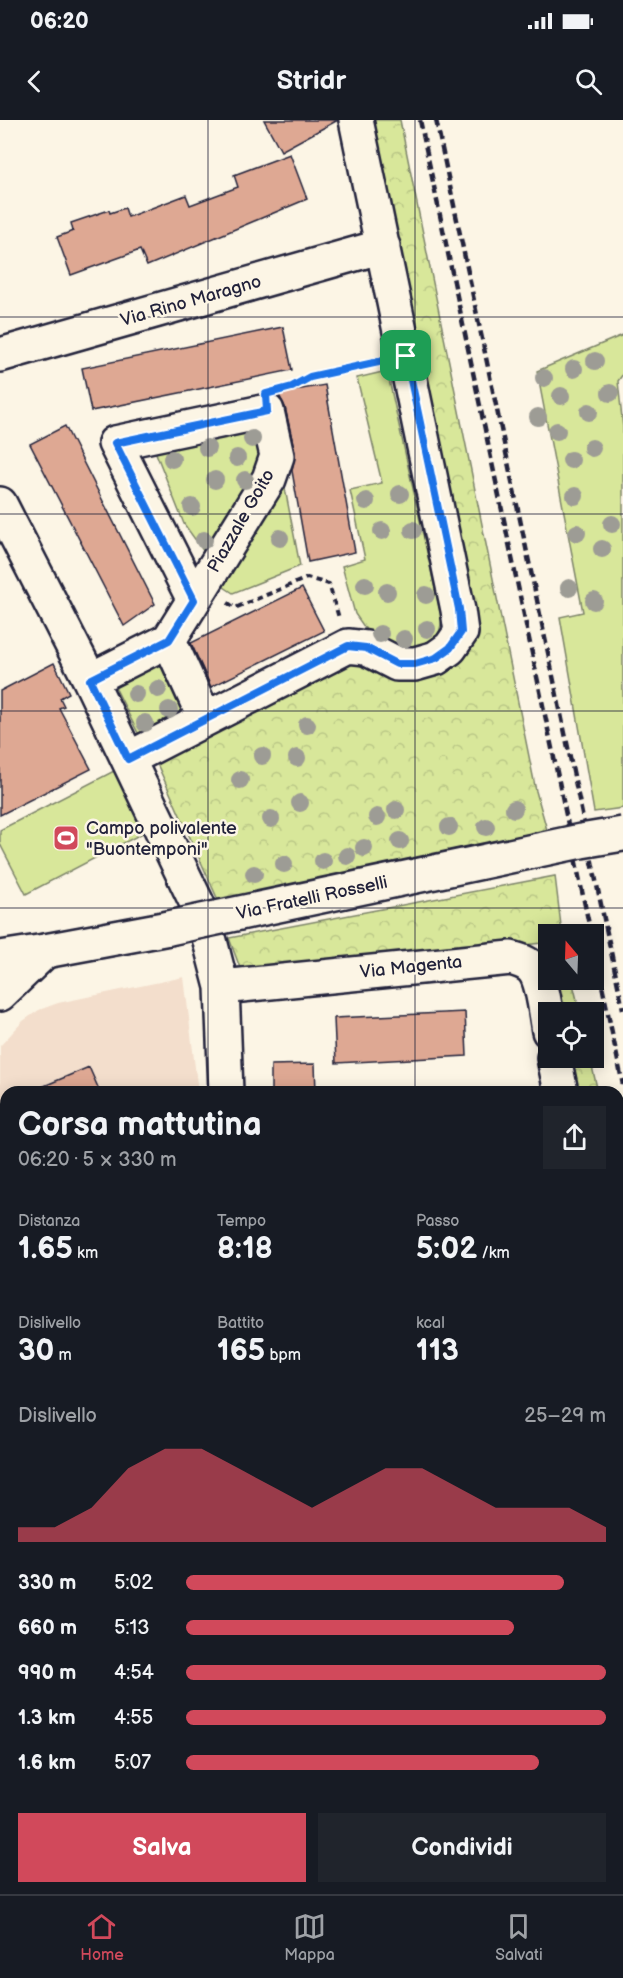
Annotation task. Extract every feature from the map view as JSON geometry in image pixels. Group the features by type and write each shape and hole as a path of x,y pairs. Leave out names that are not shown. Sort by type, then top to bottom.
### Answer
{"street":[{"path":"128,759 348,646 366,648 397,664 415,664 436,658 450,648 461,632 459,609 356,120"},
{"name":"Via Rino Maragno","path":"0,355 383,246"},
{"name":"Piazzale Goito","path":"169,640 199,592 269,479 277,456 267,411 115,443 199,592"},
{"path":"0,504 90,680 204,918 222,987 226,1086"},
{"path":"90,680 169,640 205,719"},
{"name":"Via Fratelli Rosselli","path":"0,958 169,928 623,834"},
{"path":"0,994 45,951"},
{"name":"Via Magenta","path":"222,987 511,958 521,961 537,976 543,1002"},
{"path":"556,1068 560,1086"}],"path":[{"path":"267,411 266,394 292,387 310,377 406,356"},
{"path":"199,592 234,608 307,578 329,584 348,646"}],"shaded area":[{"path":"184,977 197,1086 0,1086 0,1046 23,1021 39,1010 58,1003"}],"green space":[{"path":"369,120 400,120 536,791 547,830 218,900 154,757 348,661 391,677 451,660"},
{"path":"623,335 623,374 618,381 623,428 623,808 594,812 560,617 583,612 537,371"},
{"path":"387,371 442,620 438,638 417,649 391,652 369,634 355,614 342,566 365,559 350,490 382,483 357,378"},
{"path":"257,421 267,452 260,474 204,552 184,524 152,443"},
{"path":"282,473 300,566 233,593 215,581"},
{"path":"158,650 190,714 141,739 109,675"},
{"name":"Campo polivalente \"Buontemponi\"","path":"114,771 145,832 26,894 0,844 0,830"},
{"path":"555,876 561,924 538,924 538,943 243,976 229,938"},
{"path":"552,990 574,990 578,1002 554,1002"},
{"path":"567,1068 592,1068 597,1086 571,1086"}],"building":[{"path":"264,120 338,120 281,151"},
{"path":"290,154 307,199 147,266 140,250 71,275 57,237 73,231 71,223 109,210 110,213 125,208 128,217 186,195 190,205 238,187 234,175"},
{"path":"283,327 292,370 91,411 82,368"},
{"path":"325,385 355,552 308,562 292,471 295,452 285,407 278,393"},
{"path":"65,426 155,604 124,626 30,444"},
{"path":"302,588 324,631 211,687 191,643"},
{"path":"54,663 69,693 60,698 64,706 59,708 91,769 0,815 0,691"},
{"path":"465,1012 467,1056 336,1063 334,1018"},
{"path":"315,1064 316,1086 271,1086 271,1065"},
{"path":"89,1067 97,1086 44,1086"}],"railway":[{"path":"420,120 589,924"},
{"path":"436,120 623,1009"},
{"path":"603,990 623,1085"}],"place":[{"name":"Campo polivalente \"Buontemponi\"","path":"66,838"}],"route":[{"path":"406,356 459,609 461,632 450,648 436,658 415,664 397,664 366,648 348,646 128,759 90,680 169,640 194,600 115,443 267,411 266,394 292,387 310,377 406,356"}]}
